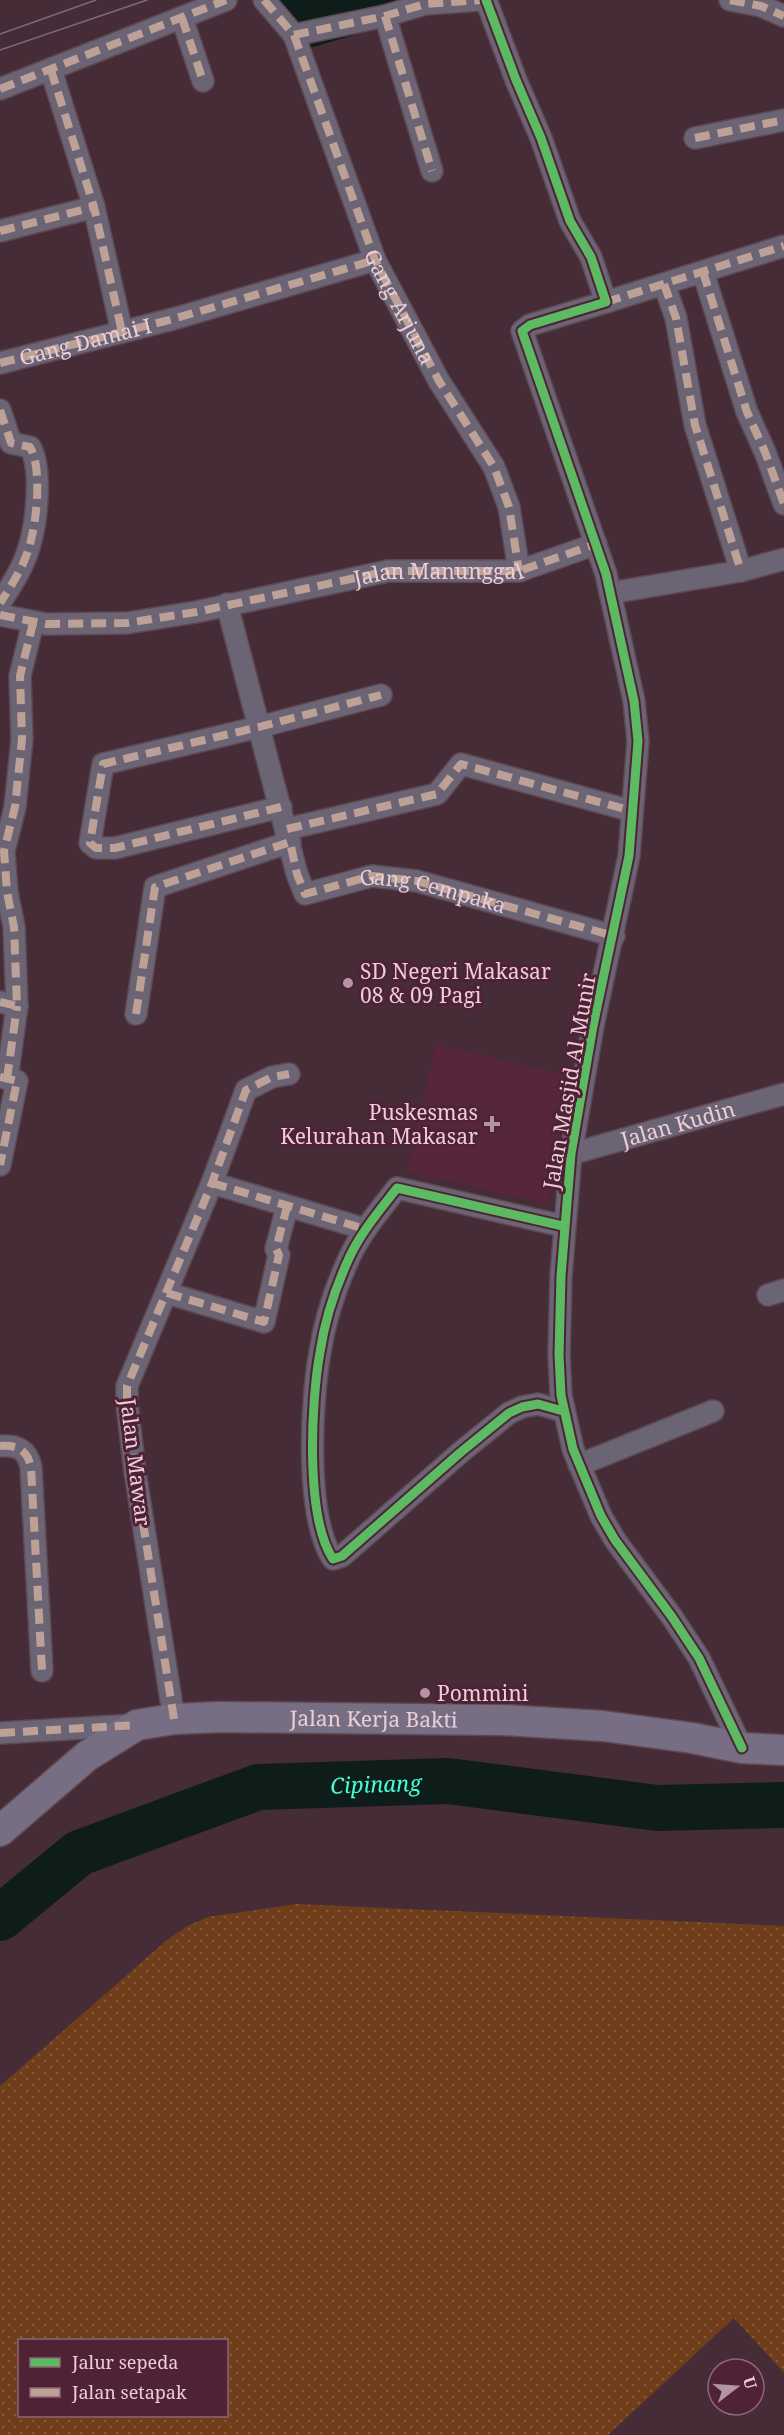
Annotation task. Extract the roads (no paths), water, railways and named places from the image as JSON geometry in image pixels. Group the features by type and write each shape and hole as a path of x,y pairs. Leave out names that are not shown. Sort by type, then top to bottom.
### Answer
{"street":[{"path":"0,89 226,0"},
{"path":"264,0 287,30 294,35 385,16 425,4 480,0"},
{"path":"486,0 541,138 570,221 591,257 606,302"},
{"path":"730,0 760,6 784,16"},
{"path":"385,16 432,171"},
{"path":"182,18 203,81"},
{"name":"Gang Arjuna","path":"294,35 375,260 439,381 494,467 509,507 519,571"},
{"path":"51,70 94,207 122,332"},
{"path":"695,138 784,120"},
{"path":"0,231 94,207"},
{"path":"784,246 530,324 522,332 596,544 610,592 741,571 784,559"},
{"name":"Gang Damai I","path":"0,363 173,319 375,260"},
{"path":"703,272 747,412 784,504"},
{"path":"664,284 676,318 695,424 741,571"},
{"path":"0,410 10,443 30,447 37,465 32,540 17,577 0,603"},
{"name":"Jalan Manunggal","path":"0,615 33,623 127,623 196,612 388,571 519,571 596,544"},
{"name":"Jalan Masjid Al Munir","path":"610,592 634,700 638,741 629,856 614,936 593,1026 571,1154 563,1226 559,1354 563,1411 579,1465 607,1528 699,1658 742,1748"},
{"path":"227,604 288,835"},
{"path":"0,1165 17,1081 4,1078 14,927 7,892 4,851 15,807 22,739 20,676 33,623"},
{"path":"281,807 115,848 96,848 90,843 103,764 381,695"},
{"path":"136,1014 155,887 288,835 437,794 461,764 632,811"},
{"name":"Gang Cempaka","path":"288,835 297,874 305,894 372,876 417,881 614,936"},
{"name":"Jalan Mawar","path":"174,1719 135,1472 127,1386 212,1183 246,1090 272,1077 289,1074"},
{"name":"Jalan Kudin","path":"571,1154 784,1094"},
{"path":"212,1183 365,1229"},
{"path":"563,1226 397,1188 365,1229 335,1293 320,1352 316,1386 315,1502 321,1533 333,1559 342,1556 509,1413 522,1407 538,1404 563,1411"},
{"path":"167,1293 264,1322 279,1255 276,1249 287,1207"},
{"path":"579,1465 713,1411"},
{"path":"0,1446 20,1448 28,1456 31,1467 42,1671"},
{"name":"Jalan Kerja Bakti","path":"0,1831 87,1756 137,1725 174,1719 220,1717 503,1720 603,1726 692,1738 742,1748 784,1750"},
{"path":"0,1733 137,1725"}],"waterway":[{"path":"287,0 307,25 391,0"},
{"name":"Cipinang","path":"0,1918 79,1853 258,1787 448,1781 657,1808 784,1805"}],"tram line":[{"path":"0,34 96,0"},
{"path":"0,50 147,0"}],"place":[{"name":"SD Negeri Makasar 08 & 09 Pagi","path":"348,983"},
{"name":"Puskesmas Kelurahan Makasar","path":"492,1124"},
{"name":"Pommini","path":"425,1693"}]}
